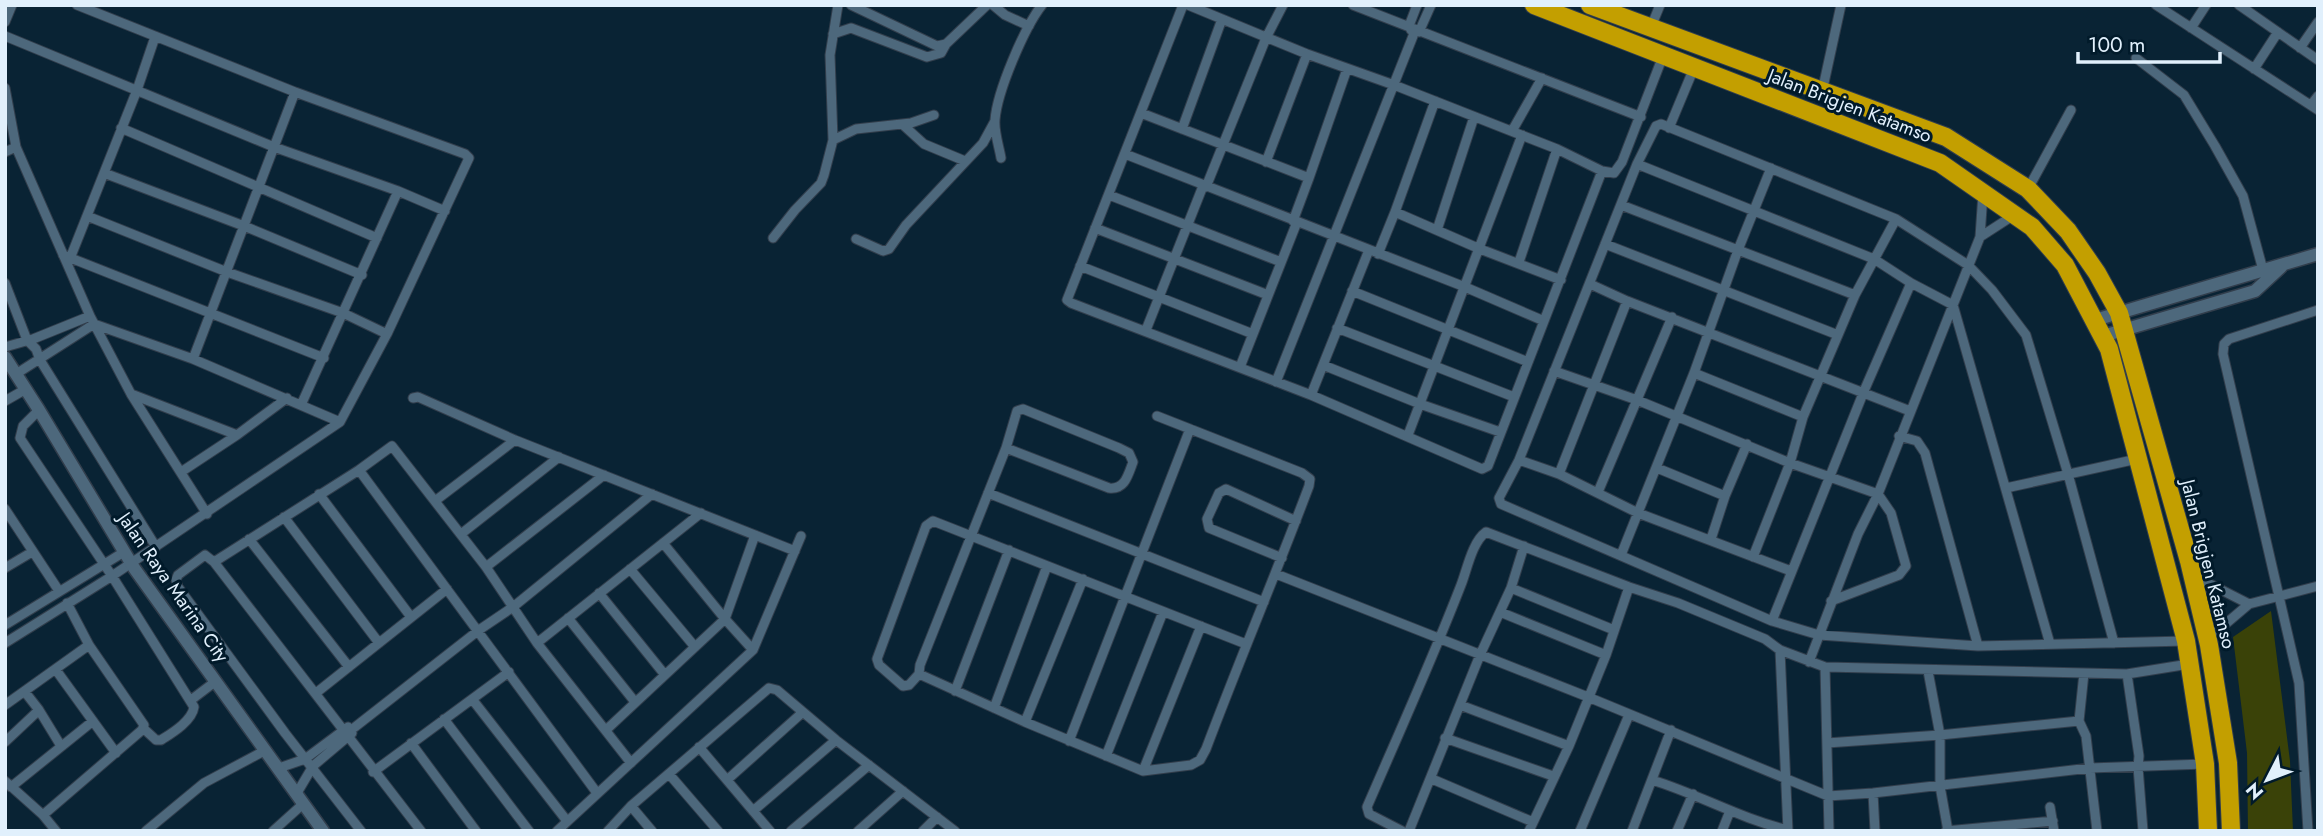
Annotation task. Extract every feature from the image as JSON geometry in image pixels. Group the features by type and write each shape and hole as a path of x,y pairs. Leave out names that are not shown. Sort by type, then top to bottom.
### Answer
{"highway":[{"name":"Jalan Brigjen Katamso","path":"1534,5 1940,163 2032,227 2066,265 2109,349 2186,641 2206,764 2208,831"},
{"name":"Jalan Brigjen Katamso","path":"1590,5 1946,137 2028,189 2068,231 2097,273 2122,321 2189,561 2209,645 2228,763 2231,831"}],"main road":[{"path":"2122,321 2192,293 2263,270 2317,257"},
{"path":"2099,328 2255,291 2284,264"},
{"name":"Jalan Raya Marina City","path":"5,357 127,558 323,831"}],"street":[{"path":"5,22 12,5"},
{"path":"5,625 104,565 156,547 342,418 387,334 468,164 468,156 295,92 77,5"},
{"path":"773,238 794,210 821,183 832,140 830,55 838,5"},
{"path":"851,5 937,46 946,44"},
{"path":"833,34 851,28 927,57 941,53 946,44 987,5"},
{"path":"993,5 1005,15 1029,26"},
{"path":"856,239 886,251 906,225 983,143 995,121 1004,83 1029,26 1042,5"},
{"path":"1602,171 1488,466 1482,469 1311,395 1068,300 1185,5 1558,149 1602,171 1614,173 1618,170 1641,117 1663,56"},
{"path":"1146,330 1187,225 1224,146 1266,38 1283,5"},
{"path":"1353,5 1409,26 1417,33 1641,117"},
{"path":"1409,26 1417,5"},
{"path":"1276,382 1394,85 1431,5"},
{"path":"1651,27 1660,5"},
{"path":"1822,92 1841,5"},
{"path":"2156,5 2314,108 2318,96"},
{"path":"2191,28 2206,5"},
{"path":"2239,5 2318,60"},
{"path":"1182,129 1222,19"},
{"path":"2300,48 2318,22"},
{"path":"2254,69 2278,32"},
{"path":"5,36 274,146 445,211"},
{"path":"67,255 87,216 155,37"},
{"path":"1266,162 1307,54"},
{"path":"2136,58 2181,92 2215,145 2243,196 2263,270"},
{"path":"1669,128 1694,68"},
{"path":"1240,367 1281,262 1347,69"},
{"path":"1512,131 1542,78"},
{"path":"5,88 16,147 67,255 92,320 131,394 207,514"},
{"path":"194,359 295,92"},
{"path":"1311,395 1352,291 1395,212 1434,101"},
{"path":"2028,189 2071,110"},
{"path":"1141,113 1309,178"},
{"path":"832,140 856,129 902,124 934,115"},
{"path":"1437,230 1474,117"},
{"path":"995,121 1001,158"},
{"path":"902,124 924,144 965,161"},
{"path":"2114,643 2068,474 2026,335 1992,290 1968,265 1896,219 1661,124 1653,129 1519,460 1499,498 1502,504 1772,621 1819,635 1978,646 2050,644 2114,643 2186,641"},
{"path":"121,128 377,238"},
{"path":"1408,435 1522,135"},
{"path":"5,152 16,147"},
{"path":"1519,262 1558,149"},
{"path":"1125,154 1465,287 1544,321"},
{"path":"1637,164 1874,259 1911,283 1953,305 2050,644"},
{"path":"1621,555 1694,373 1771,168"},
{"path":"104,173 244,226 362,275"},
{"path":"301,405 398,191"},
{"path":"1809,662 1831,601 1858,534 1878,494 1980,237 1983,192"},
{"path":"1109,195 1281,262"},
{"path":"1621,205 1855,295"},
{"path":"1395,212 1561,280"},
{"path":"1980,237 2015,214"},
{"path":"87,216 227,272 343,313 387,334"},
{"path":"1753,557 1790,463 1804,417 1838,335 1855,295 1896,219"},
{"path":"1096,228 1268,295"},
{"path":"1605,244 1838,335"},
{"path":"67,255 324,358"},
{"path":"1080,265 1253,334"},
{"path":"5,283 27,340 36,349 40,360 156,547"},
{"path":"1772,621 1864,391 1911,283"},
{"path":"1590,284 1628,302 1910,411"},
{"path":"1352,291 1528,362"},
{"path":"1559,474 1628,302"},
{"path":"2308,831 2299,683 2224,354 2224,344 2229,339 2318,310"},
{"path":"1598,492 1671,317"},
{"path":"16,374 40,360 92,320"},
{"path":"5,348 92,320 194,359 301,405 342,418"},
{"path":"1337,328 1514,397"},
{"path":"1322,365 1500,432"},
{"path":"1553,372 1637,400 1790,463 1878,494 1891,513 1906,566 1904,571 1831,601"},
{"path":"1694,373 1804,417"},
{"path":"5,401 26,389"},
{"path":"131,394 237,435"},
{"path":"413,398 418,397 515,440 795,551"},
{"path":"181,472 287,398"},
{"path":"1006,448 1109,488 1118,489 1133,462 1129,453 1119,448 1023,409 1017,411 1006,448 970,534 920,665 919,674 909,685 903,686 879,665 877,659 926,526 933,520 970,534 1047,566 1083,579 1124,597 1246,644"},
{"path":"39,410 23,426 20,438 191,700 194,712 167,737 156,740 143,728 144,725 89,645 67,603"},
{"path":"919,674 1143,771 1191,765 1200,760 1276,575 1310,479 1302,473 1157,416"},
{"path":"1069,741 1190,429"},
{"path":"1899,436 1917,441 1925,453 1978,646"},
{"path":"435,501 515,440"},
{"path":"1711,539 1725,496 1747,444"},
{"path":"214,562 392,446 486,567 537,643 631,763"},
{"path":"461,534 559,457"},
{"path":"2006,488 2137,459"},
{"path":"1519,460 1559,474 1638,513 1791,571"},
{"path":"1657,468 1725,496"},
{"path":"359,470 597,793"},
{"path":"486,567 604,475"},
{"path":"1282,558 1216,532 1209,528 1207,519 1219,493 1226,489 1296,521"},
{"path":"988,493 1264,601"},
{"path":"320,494 411,617"},
{"path":"279,768 305,759 355,727 479,630 513,607 652,494"},
{"path":"5,509 59,591"},
{"path":"537,643 701,513"},
{"path":"284,517 379,643"},
{"path":"1402,831 1369,814 1367,807 1482,534 1486,532 1719,619 1765,639 1780,650 1825,667 2127,674 2189,664"},
{"path":"606,730 725,620 755,535"},
{"path":"557,831 753,650 801,536"},
{"path":"249,539 349,667"},
{"path":"663,543 725,620 753,650"},
{"path":"1409,831 1432,779 1445,738 1511,588 1524,545"},
{"path":"955,691 1009,550"},
{"path":"5,568 32,552"},
{"path":"360,831 178,587 178,575 205,555 214,562 316,692 373,772 421,831"},
{"path":"5,643 112,576 127,558"},
{"path":"2189,561 2200,579 2249,604"},
{"path":"994,708 1047,566"},
{"path":"630,569 695,647"},
{"path":"1276,575 1671,730 1828,796 2090,768 2206,764"},
{"path":"1025,722 1083,579"},
{"path":"2209,645 2216,632 2249,604 2318,586"},
{"path":"1432,779 1531,826 1569,746 1606,655 1629,587"},
{"path":"1511,588 1614,630"},
{"path":"316,692 447,589"},
{"path":"599,593 665,675"},
{"path":"1106,756 1163,612"},
{"path":"1500,612 1606,655"},
{"path":"568,618 635,702"},
{"path":"1143,771 1201,626"},
{"path":"5,705 89,645"},
{"path":"1652,780 1692,794 1769,828 1788,831 1780,650"},
{"path":"1825,667 1829,831"},
{"path":"56,670 116,753"},
{"path":"1928,671 1940,735 1940,786 1947,831 2053,826 2050,807"},
{"path":"373,772 509,672"},
{"path":"2084,673 2079,721 2086,736 2097,831"},
{"path":"2127,674 2139,756 2143,831"},
{"path":"191,700 216,681"},
{"path":"608,831 631,806 769,688 777,690 836,740 955,831"},
{"path":"25,692 61,746"},
{"path":"472,699 567,821"},
{"path":"1460,705 1569,746"},
{"path":"5,742 39,710"},
{"path":"727,780 803,712"},
{"path":"1580,831 1629,715"},
{"path":"444,719 529,831"},
{"path":"56,831 43,815 8,784 93,721"},
{"path":"1827,743 2079,721"},
{"path":"43,815 143,728"},
{"path":"1632,831 1671,730"},
{"path":"273,831 300,798 313,766 346,733"},
{"path":"1445,738 1553,776"},
{"path":"753,811 836,740"},
{"path":"411,743 476,831"},
{"path":"699,747 770,831"},
{"path":"146,831 204,783 264,751"},
{"path":"791,831 869,765"},
{"path":"669,774 718,831"},
{"path":"858,831 903,791"},
{"path":"1873,793 1875,831"},
{"path":"1677,831 1692,794"},
{"path":"631,806 653,831"},
{"path":"1722,831 1730,811"},
{"path":"923,831 937,817"}],"green space":[{"path":"2271,611 2290,761 2293,831 2248,831 2247,753 2233,637"}]}
